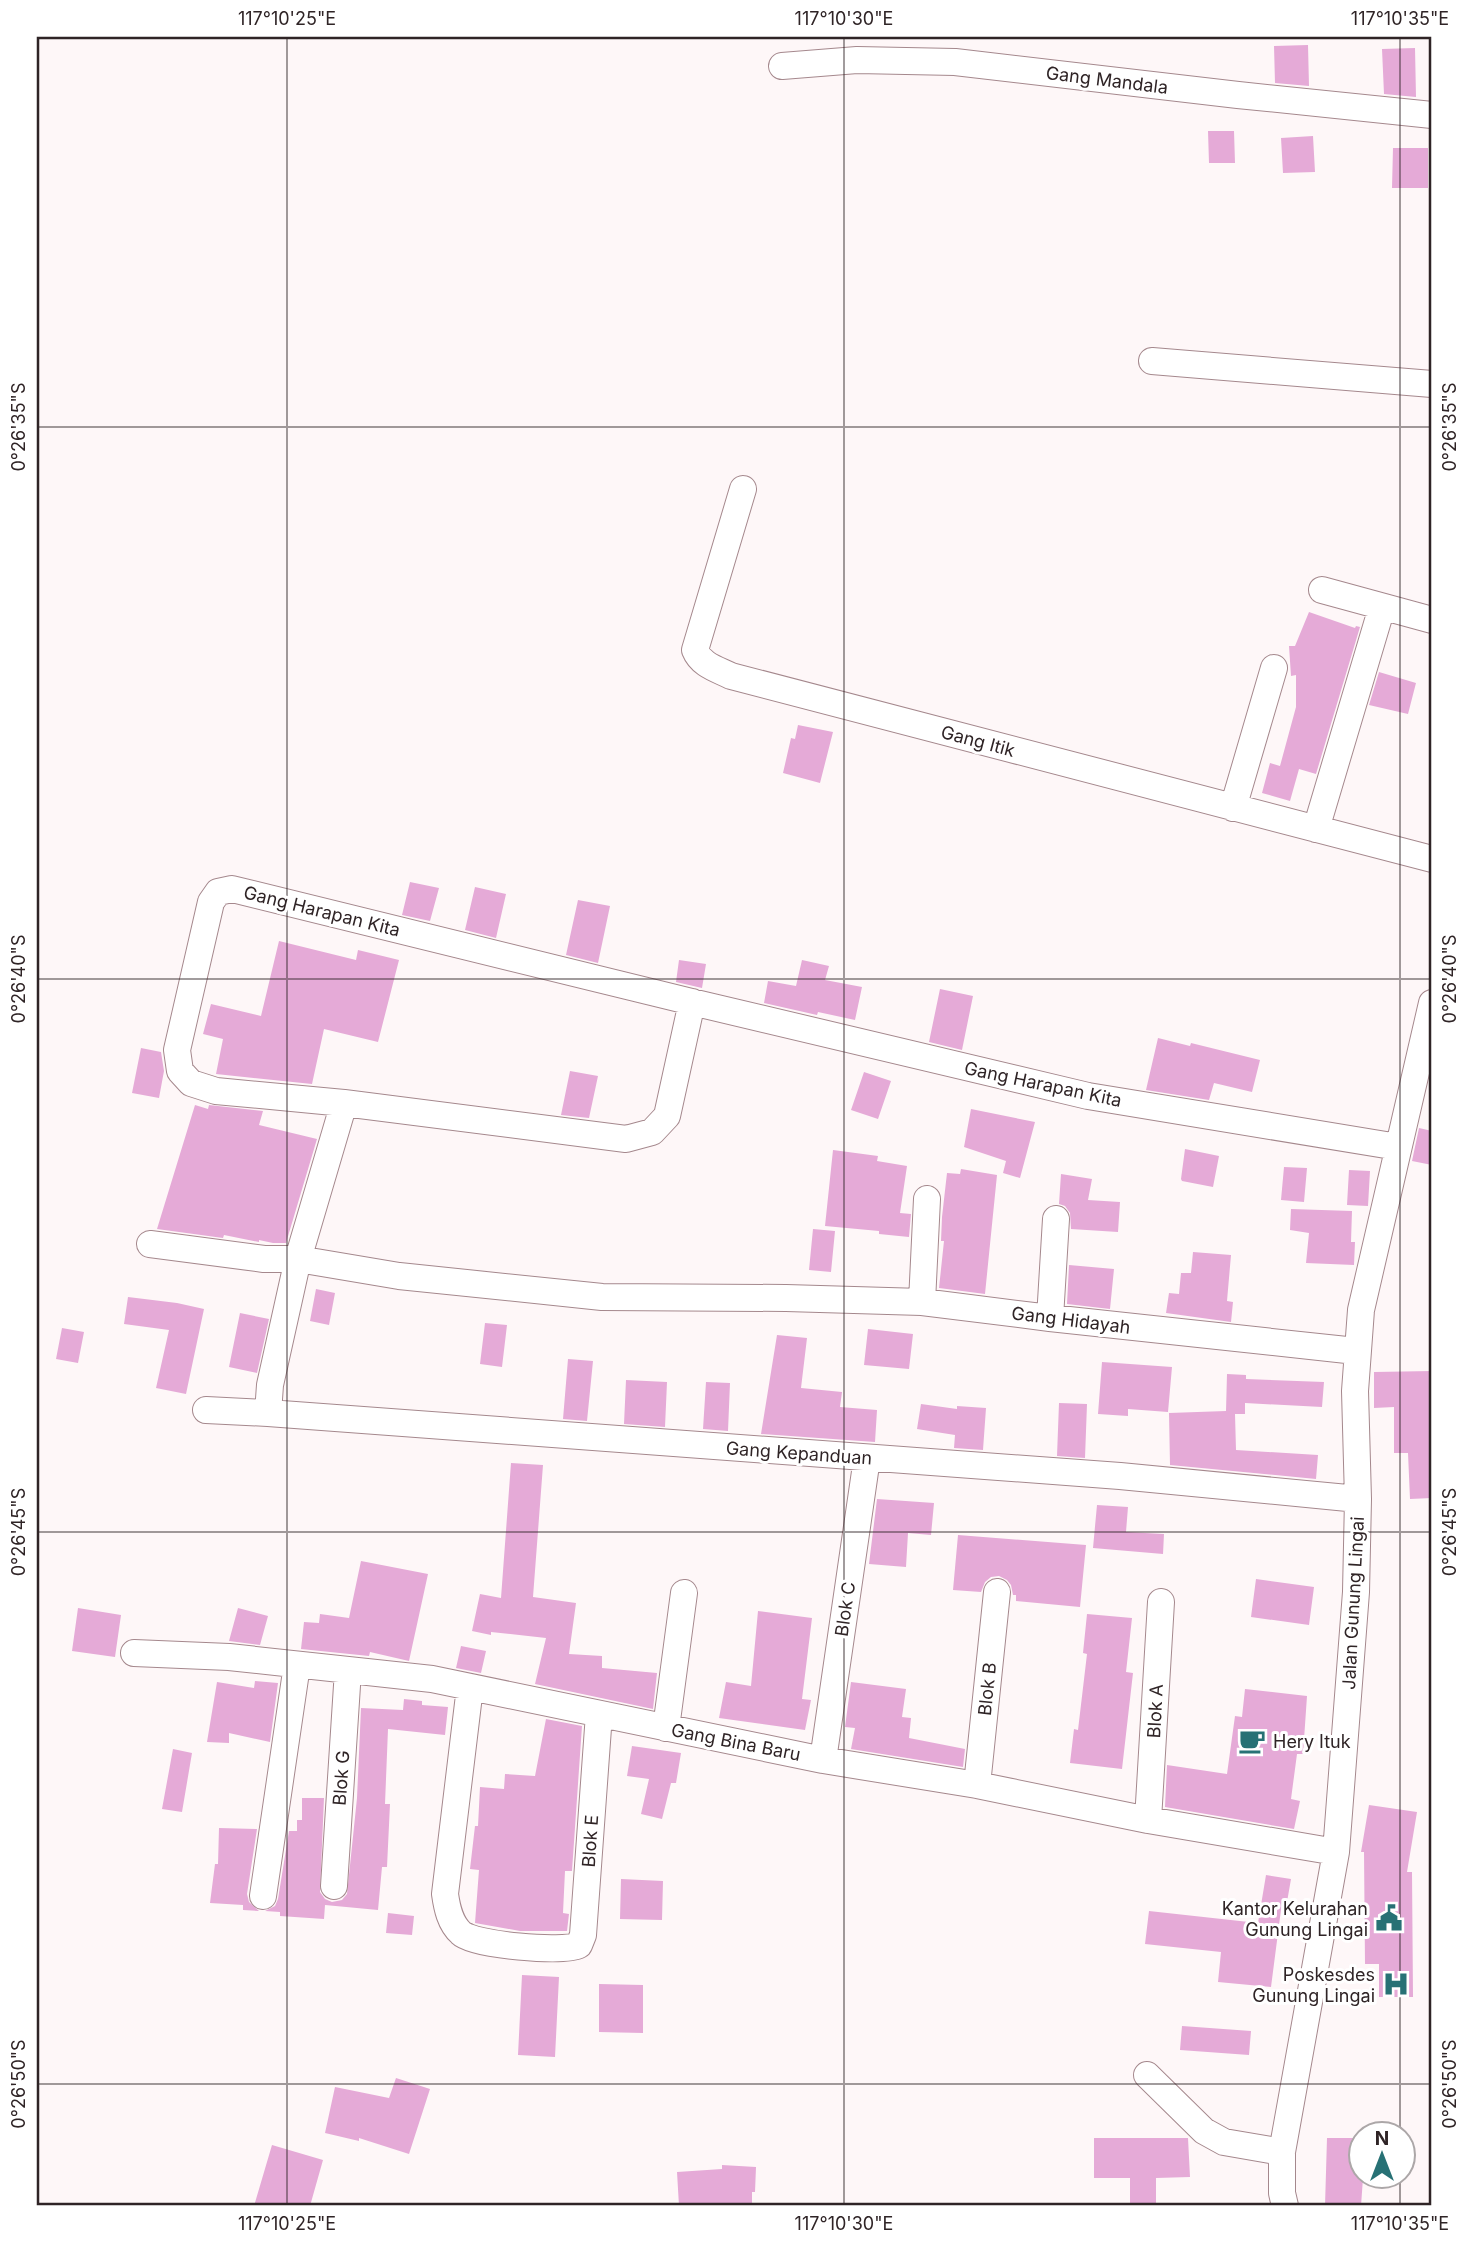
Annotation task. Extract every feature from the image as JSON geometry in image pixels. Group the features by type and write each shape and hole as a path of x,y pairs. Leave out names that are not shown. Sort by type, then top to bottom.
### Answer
{"street":[{"name":"Gang Mandala","path":"782,66 857,60 956,62 1432,115"},
{"path":"1152,361 1432,384"},
{"name":"Gang Itik","path":"743,489 695,650 698,658 709,666 731,676 1432,859"},
{"path":"1322,590 1432,620"},
{"path":"1315,829 1382,607"},
{"path":"1233,808 1274,668"},
{"name":"Gang Harapan Kita","path":"692,1002 667,1116 652,1132 626,1139 344,1103 216,1091 191,1083 180,1071 177,1050 211,902 218,891 232,889 1088,1096 1398,1147"},
{"name":"Jalan Gunung Lingai","path":"1286,2206 1282,2193 1282,2152 1336,1852 1356,1592 1356,1351 1361,1310 1432,1003"},
{"path":"268,1413 270,1385 298,1259 344,1103"},
{"path":"922,1302 928,1199"},
{"path":"1050,1318 1056,1219"},
{"name":"Gang Hidayah","path":"150,1244 264,1259 298,1259 399,1276 602,1297 922,1302 1356,1351"},
{"name":"Gang Kepanduan","path":"206,1409 1121,1476 1358,1499"},
{"name":"Blok C","path":"823,1760 867,1458"},
{"path":"666,1728 684,1592"},
{"name":"Blok B","path":"977,1786 997,1592"},
{"name":"Blok A","path":"1148,1820 1161,1602"},
{"name":"Gang Bina Baru","path":"134,1653 229,1657 432,1679 823,1760 1336,1852"},
{"path":"263,1896 297,1665"},
{"name":"Blok G","path":"334,1886 348,1670"},
{"name":"Blok E","path":"470,1687 445,1894 453,1923 463,1936 479,1941 559,1950 579,1945 583,1936 599,1714"},
{"path":"1147,2075 1204,2131 1224,2142 1282,2152"}],"building":[{"path":"1308,45 1309,86 1275,83 1274,46"},
{"path":"1415,48 1416,97 1384,94 1382,49"},
{"path":"1208,131 1234,131 1235,163 1209,163"},
{"path":"1313,136 1315,172 1283,173 1281,138"},
{"path":"1393,148 1428,148 1428,188 1392,188"},
{"path":"1309,612 1355,628 1360,627 1316,774 1299,769 1290,801 1262,793 1270,763 1280,766 1296,707 1296,675 1291,676 1289,646 1295,646"},
{"path":"1379,672 1416,683 1408,714 1369,705"},
{"path":"798,725 833,732 820,783 783,773 791,738 795,739"},
{"path":"410,882 439,888 430,921 402,915"},
{"path":"475,887 506,894 496,938 465,930"},
{"path":"578,900 610,906 598,963 566,955"},
{"path":"279,941 356,960 358,950 399,960 378,1042 324,1029 312,1084 216,1074 223,1039 203,1034 211,1004 261,1016"},
{"path":"679,960 706,964 702,988 676,982"},
{"path":"802,960 829,966 825,980 862,987 855,1020 764,1003 768,981 796,986"},
{"path":"940,989 973,996 962,1050 929,1042"},
{"path":"1158,1038 1260,1060 1252,1092 1214,1083 1209,1100 1146,1090"},
{"path":"141,1048 161,1052 164,1071 159,1098 132,1093"},
{"path":"570,1071 598,1076 589,1118 561,1115"},
{"path":"864,1072 891,1081 878,1119 851,1110"},
{"path":"195,1105 208,1109 209,1105 263,1111 259,1125 317,1139 286,1243 157,1229"},
{"path":"971,1109 1035,1122 1020,1178 1003,1173 1006,1161 964,1147"},
{"path":"1419,1128 1432,1131 1432,1165 1412,1161"},
{"path":"1185,1149 1219,1156 1213,1187 1182,1181"},
{"path":"833,1150 878,1156 877,1161 907,1166 900,1213 911,1214 909,1237 825,1226"},
{"path":"1284,1167 1307,1168 1304,1202 1281,1200"},
{"path":"961,1169 997,1175 985,1294 939,1288 947,1173 960,1174"},
{"path":"1349,1170 1370,1171 1368,1206 1347,1205"},
{"path":"1061,1174 1092,1179 1088,1200 1120,1202 1118,1232 1071,1229 1070,1213 1065,1206 1059,1204"},
{"path":"1291,1209 1352,1211 1351,1242 1355,1242 1354,1265 1306,1263 1309,1233 1290,1230"},
{"path":"813,1229 835,1231 831,1272 809,1270"},
{"path":"1193,1252 1231,1255 1227,1301 1233,1302 1231,1322 1166,1313 1169,1293 1179,1294 1181,1273 1191,1273"},
{"path":"1069,1265 1114,1269 1110,1309 1067,1304"},
{"path":"316,1289 335,1293 329,1325 310,1321"},
{"path":"128,1297 204,1309 186,1394 156,1388 169,1330 124,1324"},
{"path":"240,1313 269,1319 257,1373 229,1367"},
{"path":"485,1323 507,1325 502,1367 480,1364"},
{"path":"62,1328 84,1332 78,1363 56,1359"},
{"path":"868,1329 913,1334 909,1369 864,1365"},
{"path":"777,1335 807,1338 801,1388 842,1392 840,1407 877,1410 875,1442 761,1434"},
{"path":"568,1359 593,1361 587,1421 563,1419"},
{"path":"1102,1362 1172,1367 1168,1412 1128,1409 1128,1416 1098,1414"},
{"path":"1432,1371 1432,1498 1410,1499 1408,1453 1394,1453 1394,1407 1374,1408 1374,1372"},
{"path":"1227,1374 1246,1375 1246,1379 1324,1382 1322,1407 1245,1403 1245,1414 1235,1414 1236,1450 1318,1455 1316,1479 1170,1465 1169,1413 1226,1411"},
{"path":"626,1380 667,1382 665,1427 624,1424"},
{"path":"706,1382 730,1383 728,1431 703,1429"},
{"path":"1059,1403 1087,1404 1085,1458 1057,1456"},
{"path":"921,1404 957,1409 957,1406 986,1408 983,1450 954,1448 955,1435 917,1429"},
{"path":"511,1463 543,1465 533,1597 576,1603 569,1654 602,1656 602,1668 657,1673 653,1709 535,1684 546,1638 491,1632 491,1635 472,1631 480,1594 501,1598"},
{"path":"877,1499 934,1503 931,1535 908,1533 906,1567 869,1564"},
{"path":"1097,1505 1128,1507 1126,1532 1164,1534 1163,1554 1093,1548"},
{"path":"958,1535 1086,1545 1080,1607 1016,1601 1011,1585 999,1576 991,1577 985,1582 981,1592 953,1590"},
{"path":"361,1561 428,1574 409,1661 370,1652 369,1656 301,1649 304,1622 319,1623 320,1614 349,1618"},
{"path":"1256,1579 1314,1587 1309,1625 1251,1617"},
{"path":"78,1608 121,1615 115,1657 72,1651"},
{"path":"238,1608 268,1616 260,1645 229,1641"},
{"path":"758,1611 812,1618 802,1699 811,1700 805,1730 719,1718 726,1682 751,1686"},
{"path":"1087,1614 1132,1618 1126,1672 1133,1673 1122,1769 1070,1763 1074,1729 1078,1730 1087,1654 1083,1653"},
{"path":"461,1646 486,1651 481,1673 456,1668"},
{"path":"255,1681 278,1683 270,1742 229,1733 229,1743 207,1742 217,1682 254,1688"},
{"path":"851,1682 906,1689 902,1717 911,1718 909,1738 965,1749 963,1767 851,1749 855,1728 845,1727"},
{"path":"1245,1689 1307,1696 1303,1754 1297,1754 1291,1799 1300,1801 1294,1829 1165,1807 1167,1765 1227,1774 1235,1716 1242,1717"},
{"path":"404,1699 422,1701 422,1705 448,1707 445,1735 388,1729 385,1804 390,1804 387,1867 382,1867 378,1910 325,1905 324,1919 280,1916 280,1912 265,1911 275,1906 278,1899 289,1831 297,1831 297,1820 302,1820 302,1798 324,1798 320,1892 325,1899 332,1902 342,1900 347,1894 357,1798 361,1708 403,1710"},
{"path":"546,1719 582,1726 572,1871 565,1871 563,1913 569,1914 567,1931 520,1931 475,1923 479,1870 470,1869 475,1826 478,1826 480,1787 504,1789 505,1774 535,1776"},
{"path":"632,1746 681,1753 676,1783 671,1783 662,1819 641,1814 649,1779 627,1776"},
{"path":"173,1749 192,1753 182,1812 162,1809"},
{"path":"1369,1805 1417,1812 1407,1872 1412,1872 1413,1997 1379,1997 1379,1964 1365,1964 1364,1852 1361,1852"},
{"path":"219,1828 257,1829 247,1894 249,1902 259,1911 243,1910 243,1905 210,1903 215,1864 218,1864"},
{"path":"1266,1875 1291,1879 1287,1902 1282,1902 1271,1987 1218,1982 1221,1952 1145,1944 1149,1911 1258,1923"},
{"path":"621,1879 663,1881 662,1920 620,1919"},
{"path":"388,1913 414,1916 412,1935 386,1933"},
{"path":"522,1975 559,1977 555,2057 518,2055"},
{"path":"599,1984 643,1985 643,2033 599,2032"},
{"path":"1182,2026 1251,2031 1249,2055 1180,2050"},
{"path":"396,2078 430,2089 409,2154 359,2138 359,2141 325,2133 335,2087 389,2098"},
{"path":"1094,2138 1188,2138 1190,2177 1156,2178 1156,2206 1130,2206 1130,2178 1094,2178"},
{"path":"1327,2138 1346,2138 1346,2190 1362,2190 1361,2206 1325,2206"},
{"path":"272,2145 323,2160 310,2206 254,2206"},
{"path":"722,2165 756,2167 752,2206 679,2206 677,2172 722,2169"}],"place":[{"name":"Hery Ituk","path":"1252,1741"},
{"name":"Kantor Kelurahan Gunung Lingai","path":"1389,1918"},
{"name":"Poskesdes Gunung Lingai","path":"1396,1984"}]}
